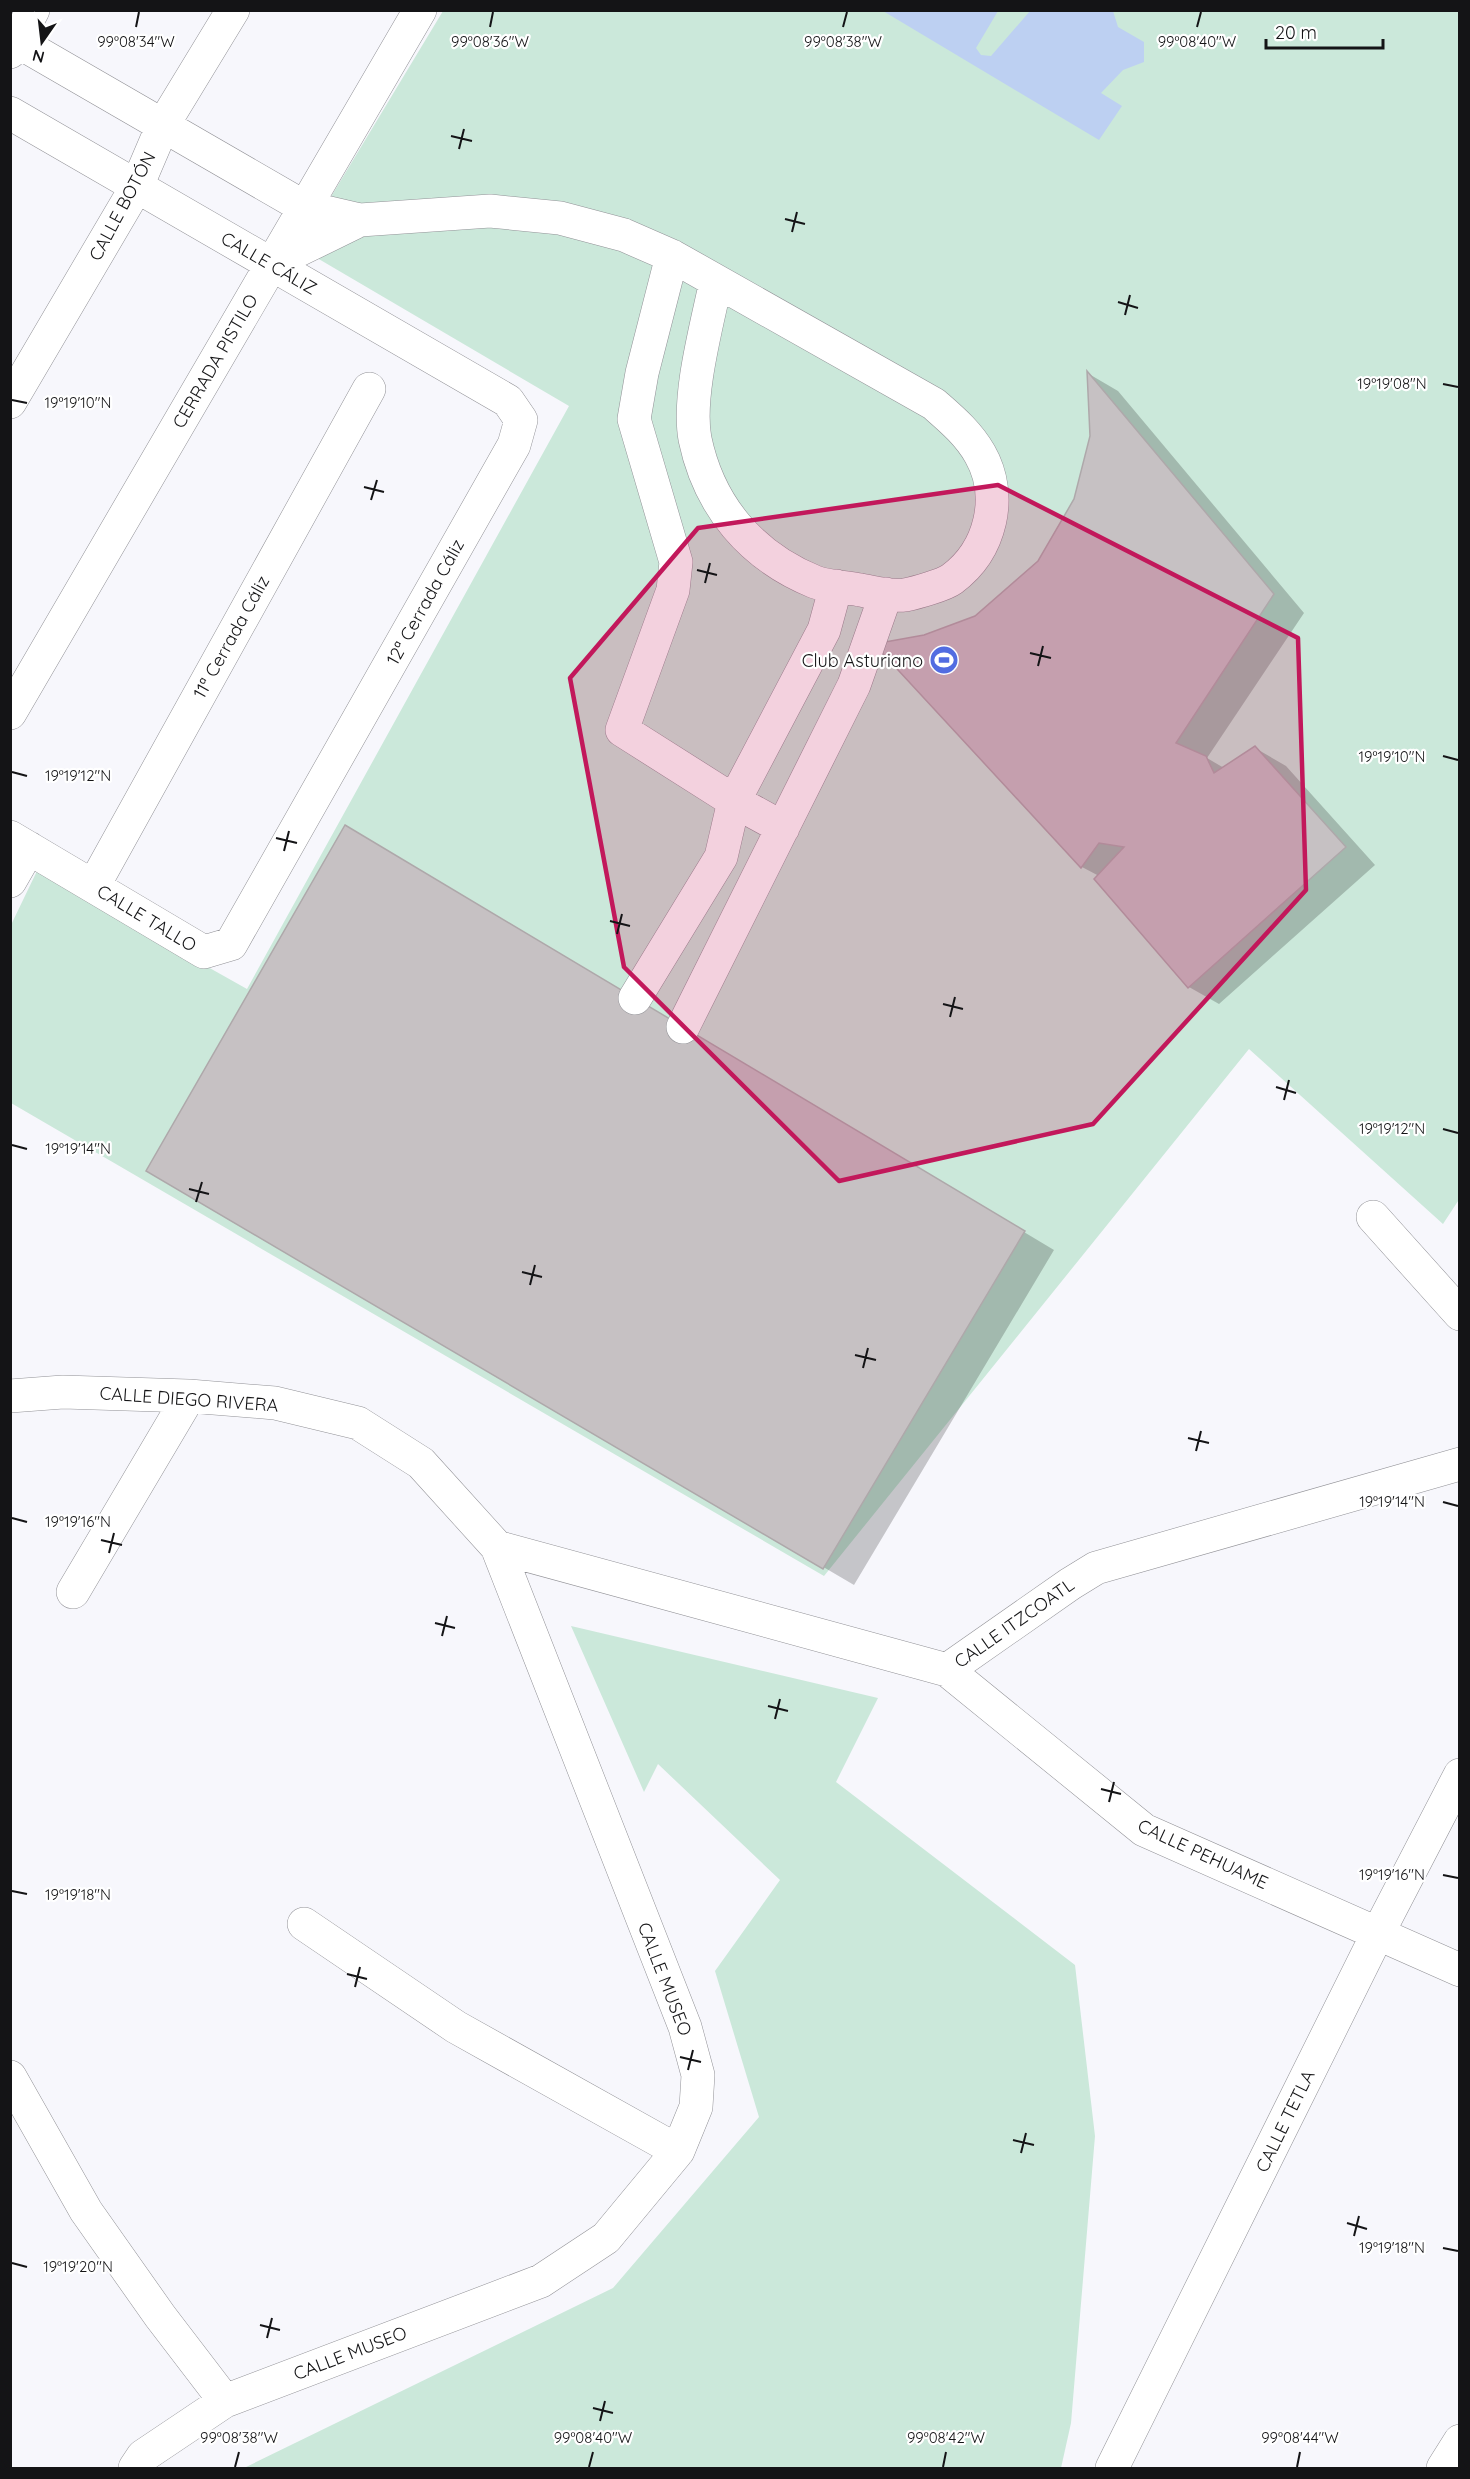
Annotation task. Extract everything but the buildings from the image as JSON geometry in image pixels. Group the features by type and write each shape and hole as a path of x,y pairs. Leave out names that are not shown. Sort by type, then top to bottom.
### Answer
{"street":[{"path":"33,10 12,43 163,125 304,207 360,220 490,211 560,218 624,235 672,256 934,404 966,432 981,456 993,492 991,523 975,557 951,580 904,595 816,583 764,554 728,519 707,481 695,437 695,387 716,281"},
{"name":"CALLE BOTÓN","path":"10,402 137,186 163,125 233,10"},
{"name":"CERRADA PISTILO","path":"10,713 420,10"},
{"name":"CALLE CÁLIZ","path":"10,113 508,401 521,420"},
{"path":"270,264 360,220"},
{"path":"672,256 642,373 634,419 676,562 673,590 622,730 734,801 783,828"},
{"name":"11ª Cerrada Cáliz","path":"94,885 369,389"},
{"name":"12ª Cerrada Cáliz","path":"325,782 514,445 521,420"},
{"path":"635,998 721,856 734,801 824,630 836,586"},
{"path":"683,1027 854,685 886,594"},
{"name":"CALLE TALLO","path":"20,842 204,952 231,944 325,782"},
{"path":"10,881 20,842"},
{"path":"1373,1217 1460,1314"},
{"name":"CALLE DIEGO RIVERA","path":"10,1396 63,1392 189,1396 275,1403 358,1423 421,1463 497,1547"},
{"path":"73,1592 189,1396"},
{"name":"CALLE ITZCOATL","path":"497,1547 947,1670 1096,1568 1460,1464"},
{"name":"CALLE MUSEO","path":"135,2469 143,2456 225,2401 542,2281 606,2238 678,2151 696,2107 698,2075 685,2027 497,1547"},
{"name":"CALLE PEHUAME","path":"947,1670 1144,1830 1460,1970"},
{"name":"CALLE TETLA","path":"1112,2469 1378,1934 1460,1775"},
{"path":"304,1923 456,2027 678,2151"},
{"path":"10,2077 86,2211 160,2316 225,2401"},
{"path":"1443,2469 1460,2441"}],"highlighted area":[{"path":"998,485 1298,638 1306,890 1093,1124 839,1181 624,967 570,678 698,528"}],"green space":[{"name":"Club Asturiano","path":"443,11 1459,11 1460,1198 1443,1224 1249,1049 824,1576 11,1103 10,927 37,871 247,989 569,406 300,248"},
{"path":"571,1626 878,1698 836,1782 1075,1965 1095,2136 1071,2423 1061,2468 244,2468 613,2288 759,2117 715,1971 780,1880 658,1764 644,1792"}],"water":[{"path":"883,11 998,11 976,48 981,55 991,56 1030,11 1113,11 1118,27 1144,42 1144,62 1123,70 1101,93 1122,106 1099,140"}],"place":[{"name":"Club Asturiano","path":"944,660"}]}
